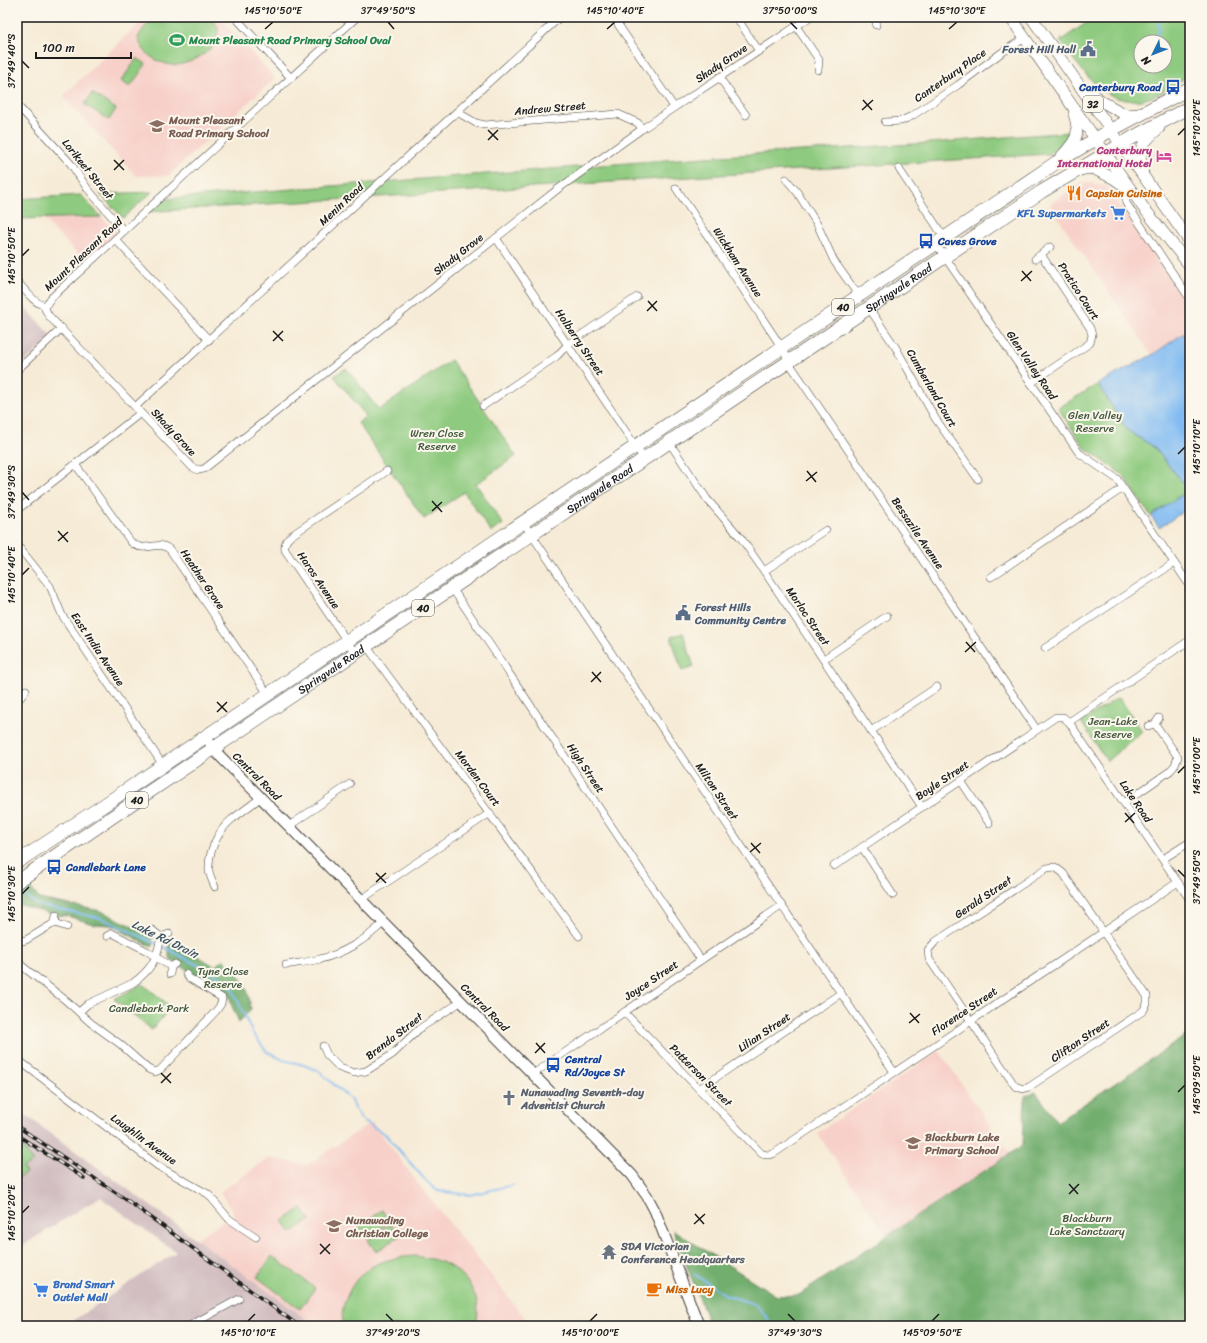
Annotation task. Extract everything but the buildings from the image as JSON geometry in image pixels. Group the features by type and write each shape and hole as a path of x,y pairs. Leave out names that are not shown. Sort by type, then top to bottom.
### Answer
{"highway":[{"name":"Springvale Road","path":"17,862 205,737 1057,162 1141,113 1190,88"},
{"name":"Springvale Road","path":"17,882 949,254 1077,170 1190,107"}],"main road":[{"name":"32","path":"1010,17 1131,190 1190,266"},
{"name":"32","path":"1032,17 1190,242"},
{"path":"1075,78 1101,101 1122,113 1126,115 1141,113"},
{"path":"1057,162 1072,145 1077,135 1078,126 1072,106"},
{"path":"1146,178 1139,159 1143,143 1145,139 1170,118"},
{"path":"1077,170 1092,168 1113,178 1131,190"}],"street":[{"path":"235,17 291,78"},
{"name":"Mount Pleasant Road","path":"137,409 49,316 45,309 46,305 51,298 124,230 357,17"},
{"name":"Menin Road","path":"137,409 209,340 560,17"},
{"path":"613,17 674,107"},
{"path":"736,17 759,51"},
{"name":"Shady Grove","path":"137,409 192,467 198,470 204,468 558,189 674,107 810,17"},
{"path":"876,17 876,25"},
{"path":"796,26 819,60 818,70"},
{"name":"Canterbury Place","path":"886,122 901,121 912,116 958,85 1001,53 1025,38"},
{"path":"720,77 746,115"},
{"name":"Lorikeet Street","path":"17,105 71,164 87,188 124,230"},
{"name":"Andrew Street","path":"457,112 476,123 485,125 618,114 638,123 642,129"},
{"path":"899,169 940,241"},
{"path":"786,179 797,192 817,224 834,260 859,296"},
{"name":"Wickham Avenue","path":"676,188 782,348"},
{"path":"1131,190 1126,196 1126,202 1190,299"},
{"name":"Holberry Street","path":"496,238 644,459"},
{"path":"115,239 209,340"},
{"name":"Glen Valley Road","path":"940,241 1031,382 1079,453 1117,479 1190,586"},
{"path":"1035,259 1050,247"},
{"name":"Pratico Court","path":"1031,382 1090,343 1092,335 1090,328 1042,254"},
{"path":"17,281 38,303 43,306 46,305"},
{"path":"483,406 557,356 568,344 637,297"},
{"name":"Cumberland Court","path":"869,308 896,348 935,418 978,480"},
{"path":"17,370 62,328"},
{"name":"Bessazile Avenue","path":"782,348 788,362 1037,730"},
{"path":"17,510 138,415 137,409"},
{"name":"Morloc Street","path":"669,442 708,499 741,538 764,570 922,807"},
{"name":"Heather Grove","path":"75,464 136,547 142,548 161,545 166,546 170,550 268,694"},
{"name":"Haros Avenue","path":"355,654 285,550 284,545 287,539 292,535 387,470"},
{"path":"991,577 1123,488"},
{"name":"Milton Street","path":"523,522 894,1072"},
{"path":"764,570 826,530"},
{"name":"East India Avenue","path":"17,545 50,586 62,615 163,765"},
{"path":"1045,648 1174,563"},
{"name":"High Street","path":"452,588 701,960"},
{"path":"824,659 887,616"},
{"name":"Morden Court","path":"358,634 579,936"},
{"path":"1070,722 1189,642"},
{"path":"871,731 937,687"},
{"path":"17,700 26,690"},
{"name":"Boyle Street","path":"834,866 1056,717 1063,717"},
{"name":"Lake Road","path":"1063,717 1070,722 1190,900"},
{"path":"1124,803 1170,771 1178,758 1157,721 1148,726"},
{"name":"Central Road","path":"205,737 214,749 289,826 632,1174 639,1183 654,1211 699,1326"},
{"path":"961,781 989,823"},
{"path":"289,826 350,784"},
{"path":"215,887 209,871 209,860 215,842 231,820 261,797"},
{"path":"362,899 490,813"},
{"path":"1163,860 1190,842"},
{"path":"862,847 893,895"},
{"name":"Gerald Street","path":"970,1021 929,959 928,950 935,942 1046,868 1055,867 1063,873 1103,932"},
{"name":"Florence Street","path":"762,1154 773,1154 1178,882"},
{"name":"Joyce Street","path":"533,1074 781,906"},
{"path":"55,923 56,915"},
{"path":"286,965 320,959 337,954 366,937 384,922"},
{"path":"67,927 55,923 26,940 17,943 17,954 22,966 91,1023 120,1044 148,1069 155,1072 160,1070 225,1000 189,978 186,974"},
{"path":"152,930 160,942"},
{"name":"Clifton Street","path":"970,1021 1015,1086 1023,1089 1029,1087 1130,1020 1143,1011 1147,1004 1147,996 1103,932"},
{"path":"110,933 147,951 172,968"},
{"path":"79,1012 88,1004 133,983 144,974 156,958 160,942 169,934"},
{"name":"Lilian Street","path":"700,1089 841,994"},
{"name":"Brenda Street","path":"323,1046 327,1055 340,1068 349,1072 360,1073 366,1071 393,1054 419,1029 462,1001"},
{"name":"Patterson Street","path":"624,1012 762,1154"},
{"name":"Laughlin Avenue","path":"17,1059 158,1166 208,1194 229,1219 256,1237"},
{"path":"189,1326 239,1299"}],"shaded area":[{"name":"Mount Pleasant Road Primary School","path":"146,17 219,17 275,78 168,176 136,176 63,96"},
{"path":"1083,182 1107,186 1190,310 1190,329 1152,355 1050,204"},
{"path":"101,217 119,235 87,264 43,218"},
{"path":"17,298 52,337 17,369"},
{"name":"Blackburn Lake Primary School","path":"939,1051 1010,1154 887,1236 817,1133"},
{"path":"17,1109 316,1326 79,1326 74,1320 176,1252 100,1197 17,1249 17,1179 26,1173 23,1169 23,1147 17,1151"},
{"name":"Nunawading Christian College","path":"372,1122 417,1182 531,1326 316,1326 196,1239 234,1214 220,1192 269,1158 307,1165"}],"green space":[{"name":"Mount Pleasant Road Primary School Oval","path":"155,17 210,17 218,27 216,39 210,49 195,60 177,65 166,64 150,56 142,48 138,37 144,28"},
{"path":"1092,17 1190,17 1190,75 1164,91 1149,98 1134,100 1120,99 1108,93 1086,75 1060,41 1092,19"},
{"path":"137,58 146,64 130,87 121,81"},
{"path":"92,93 116,109 109,120 85,105"},
{"path":"1070,132 1065,143 1049,154 145,212 164,199 705,157 929,143"},
{"path":"152,192 123,218 100,194"},
{"path":"81,195 101,217 17,219 17,199"},
{"name":"Wren Close Reserve","path":"451,360 516,456 476,484 503,524 491,532 464,492 424,519 358,423 366,416 334,376 346,368 379,410"},
{"name":"Glen Valley Reserve","path":"1098,384 1127,430 1154,447 1189,490 1151,516 1123,475 1085,448 1058,408"},
{"path":"683,633 694,667 682,671 671,637"},
{"name":"Jean-Lake Reserve","path":"1119,697 1142,731 1107,761 1081,722"},
{"path":"30,887 39,899 101,911 153,936 152,947 111,925 93,924 68,916 54,915 17,904 17,895"},
{"name":"Tyne Close Reserve","path":"169,940 216,967 223,959 239,975 248,993 251,1009 239,1022 231,1004 230,997 169,958"},
{"name":"Candlebark Park","path":"143,984 171,1007 152,1030 114,999"},
{"name":"Blackburn Lake Sanctuary","path":"1190,1033 1190,1326 710,1326 673,1230 777,1296 799,1295 1023,1145 1025,1096 1036,1092 1057,1122"},
{"path":"23,1147 33,1162 23,1168 26,1173 17,1179 17,1151"},
{"path":"302,1208 310,1220 291,1233 283,1221"},
{"path":"382,1210 390,1222 367,1238 359,1226"},
{"path":"391,1224 399,1236 376,1252 368,1240"},
{"path":"272,1256 315,1288 300,1309 257,1277"},
{"path":"415,1256 443,1263 451,1267 470,1285 477,1301 478,1309 475,1326 344,1326 342,1315 345,1302 351,1288 364,1272 382,1262"}],"water":[{"path":"1190,329 1190,507 1159,528 1151,516 1189,490 1154,447 1127,430 1098,384 1152,355"}],"waterway":[{"path":"1157,34 1159,29 1158,17"},
{"name":"Lake Rd Drain","path":"24,895 38,905 100,918 166,948 229,982 252,1032 266,1051 283,1060 304,1065 320,1072 350,1099 361,1119 385,1134 427,1182 438,1191 470,1195 513,1185"},
{"name":"Lake Rd Drain","path":"694,1274 726,1295 757,1305 773,1326"}],"railway":[{"path":"17,1126 131,1203 299,1326"},
{"path":"17,1135 84,1178"}],"place":[{"name":"Mount Pleasant Road Primary School Oval","path":"177,40"},
{"name":"Forest Hill Hall","path":"1088,49"},
{"name":"Canterbury Road","path":"1173,87"},
{"name":"Mount Pleasant Road Primary School","path":"157,126"},
{"name":"Canterbury International Hotel","path":"1164,156"},
{"name":"Capsian Cuisine","path":"1074,193"},
{"name":"KFL Supermarkets","path":"1118,213"},
{"name":"Caves Grove","path":"926,241"},
{"name":"Forest Hills Community Centre","path":"683,613"},
{"name":"Candlebark Lane","path":"54,867"},
{"name":"Central Rd/Joyce St","path":"553,1065"},
{"name":"Nunawading Seventh-day Adventist Church","path":"509,1098"},
{"name":"Blackburn Lake Primary School","path":"913,1143"},
{"name":"Nunawading Christian College","path":"334,1226"},
{"name":"SDA Victorian Conference Headquarters","path":"609,1252"},
{"name":"Miss Lucy","path":"654,1289"},
{"name":"Brand Smart Outlet Mall","path":"41,1290"}]}
